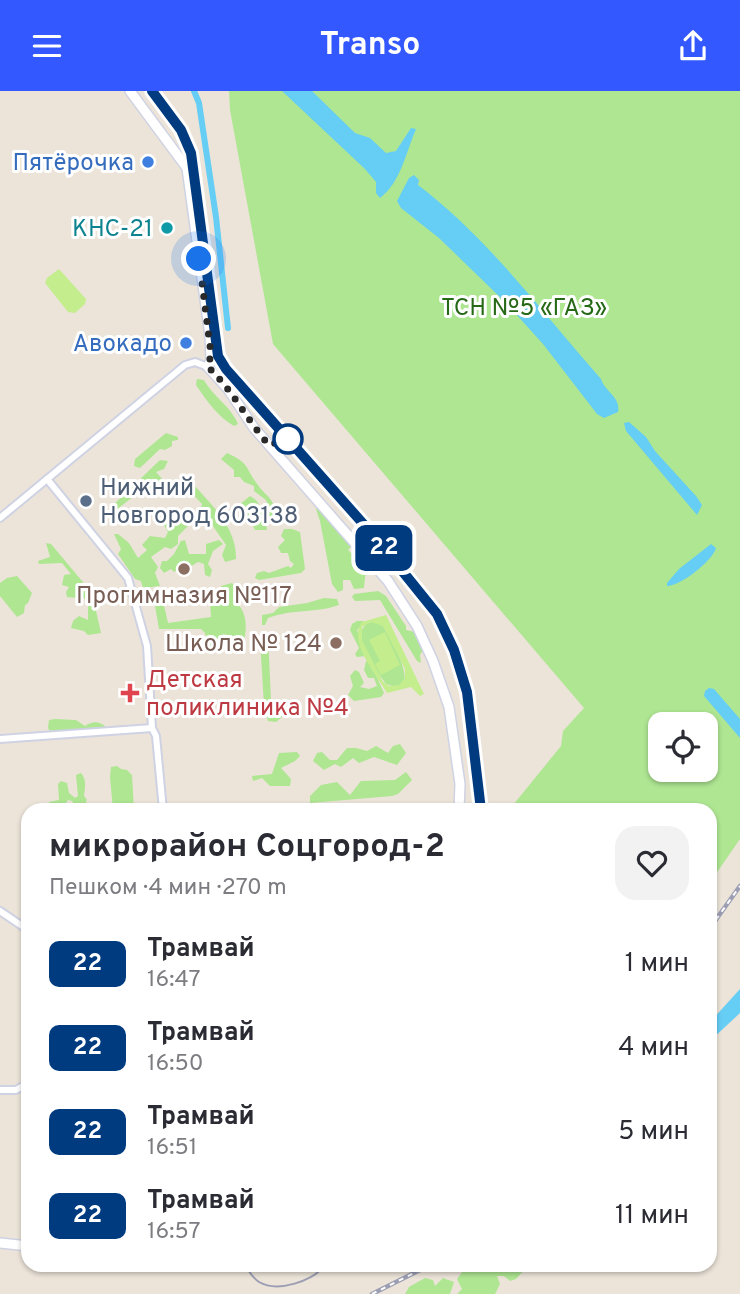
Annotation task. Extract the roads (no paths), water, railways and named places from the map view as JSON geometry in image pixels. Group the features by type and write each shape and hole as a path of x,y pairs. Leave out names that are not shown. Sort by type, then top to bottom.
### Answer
{"street":[{"path":"130,91 187,168 210,335 211,360 208,367"},
{"path":"0,518 185,365 195,362 208,367 228,389 254,428 388,581 417,626 449,707 460,784 459,803"},
{"path":"47,479 128,578 146,646 152,728 156,736 162,803"},
{"path":"0,739 152,728"},
{"path":"0,911 21,925"},
{"path":"0,1090 16,1090 21,1087"},
{"path":"0,1243 21,1245"}],"water":[{"path":"282,91 312,91 355,133 370,138 386,153 396,151 411,128 416,129 398,175 380,198 376,193 376,182 365,169"},
{"path":"414,175 419,180 418,185 492,252 536,302 601,379 615,398 618,412 604,418 597,414 543,344 505,302 439,238 401,208 397,201 409,178"},
{"path":"629,422 646,437 655,451 696,496 702,505 697,515 626,431 624,423"},
{"path":"711,544 716,548 703,565 680,582 667,586 679,569"},
{"path":"714,689 740,719 740,738 704,696 705,691"},
{"path":"740,989 740,1013 717,1034 717,1014"}],"waterway":[{"path":"194,91 199,103 216,217 228,328"}],"tram line":[{"path":"152,91 181,130 191,153 218,356 226,369 374,536 437,614 454,650 467,692 479,803"},
{"name":"22","path":"152,91 181,130 193,160 218,356 226,369 374,536 437,614 454,650 467,692 480,803"},
{"path":"249,1272 259,1282 276,1286 295,1284 318,1272"}],"railway":[{"path":"717,918 740,886"},
{"path":"372,1294 416,1272"}],"place":[{"name":"Пятёрочка","path":"148,162"},
{"name":"КНС-21","path":"167,228"},
{"name":"Авокадо","path":"186,343"},
{"name":"Нижний Новгород 603138","path":"86,501"},
{"name":"Прогимназия №117","path":"184,569"},
{"name":"Школа № 124","path":"336,643"},
{"name":"Детская поликлиника №4","path":"130,693"}],"park label":[{"name":"ТСН №5 «ГАЗ»","path":"524,307"}]}
